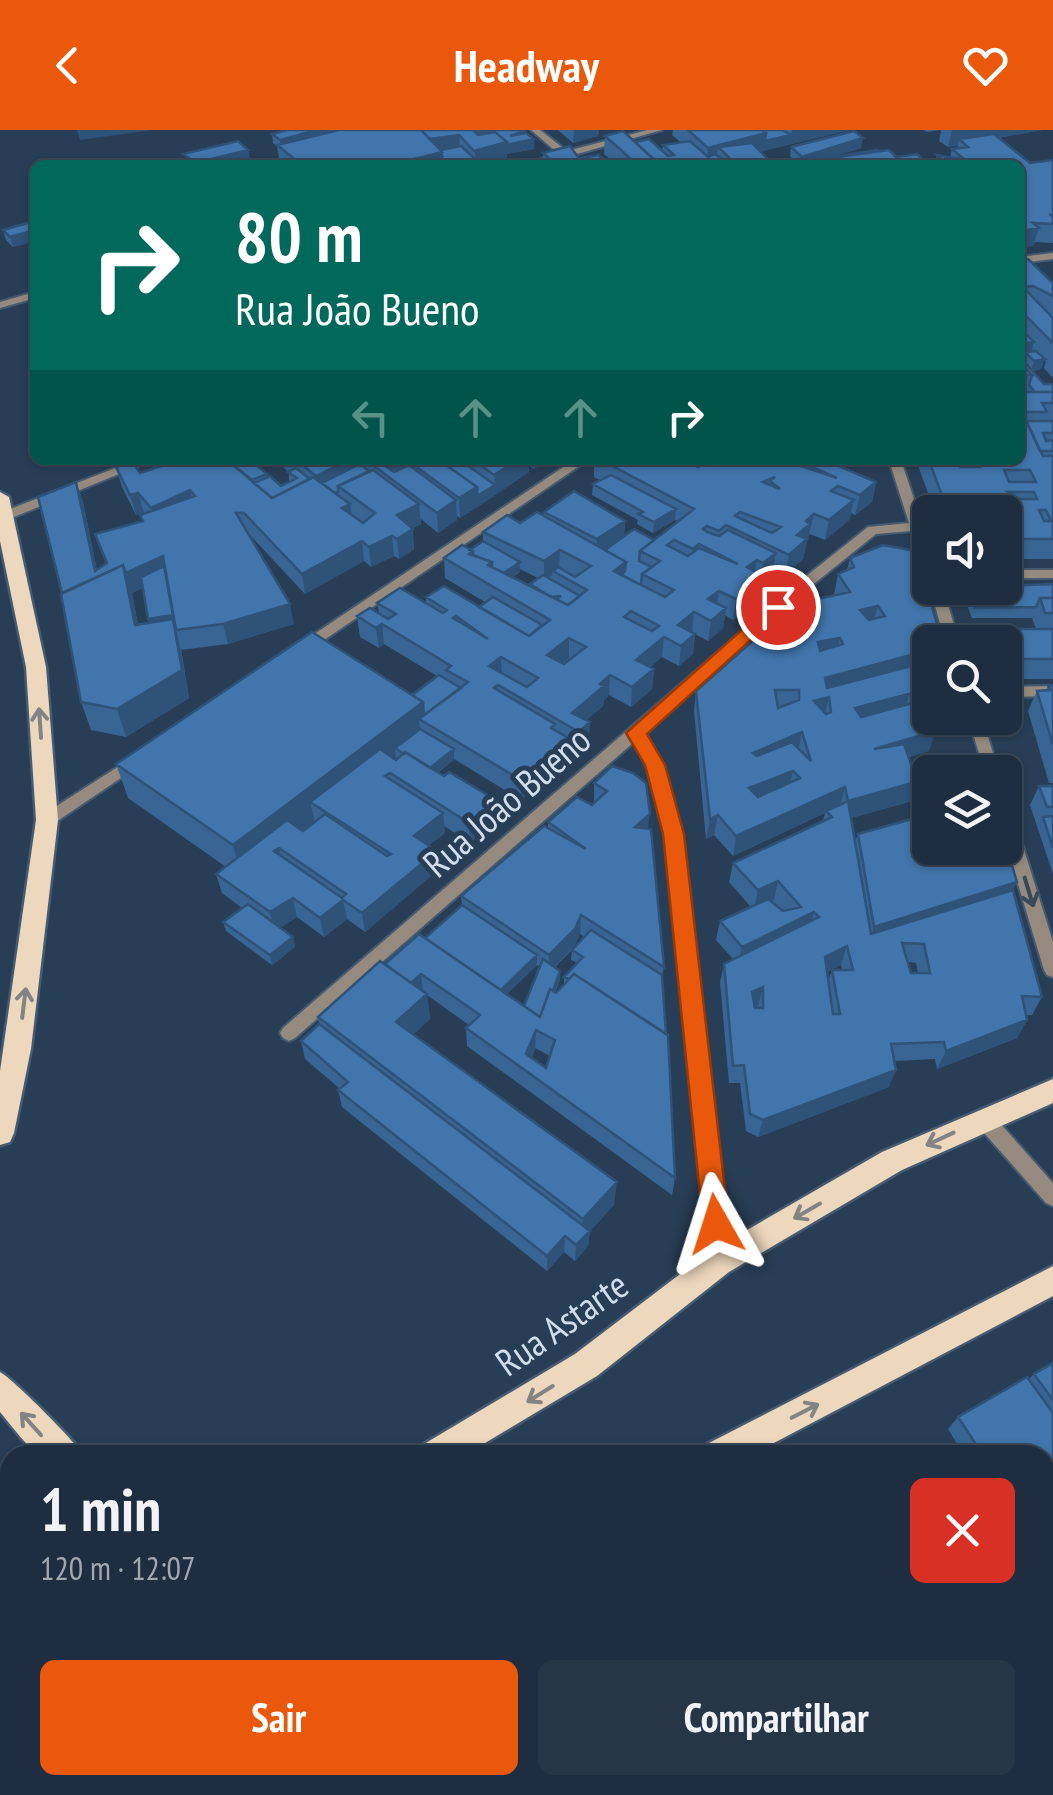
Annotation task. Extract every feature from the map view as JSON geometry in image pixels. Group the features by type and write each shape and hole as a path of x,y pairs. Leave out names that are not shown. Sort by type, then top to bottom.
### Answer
{"main road":[{"path":"0,1133 18,1049 47,820 36,668 2,507"},
{"name":"Rua Astarte","path":"452,1445 586,1365 720,1262 892,1162 1053,1091"},
{"path":"737,1445 1053,1280"},
{"path":"0,1388 53,1445"}],"street":[{"path":"535,130 566,155"},
{"path":"546,160 658,130"},
{"path":"286,160 319,152"},
{"path":"1025,259 1053,256"},
{"path":"0,305 30,296"},
{"path":"2,507 132,465"},
{"path":"290,656 575,465"},
{"path":"896,465 912,520"},
{"name":"Rua João Bueno","path":"289,1033 805,584 873,530 912,527"},
{"path":"1022,574 1053,574"},
{"path":"1022,692 1053,691"},
{"path":"636,733 655,765 673,834 720,1262"},
{"path":"47,820 160,744"},
{"path":"1020,865 1053,970"},
{"path":"984,1119 1053,1198"}],"building":[{"path":"287,130 310,132 280,140 272,134"},
{"path":"339,130 421,130 442,152 410,160 296,160 277,145"},
{"path":"421,130 488,130 475,132 495,132 507,142 474,151 459,135 430,139"},
{"path":"489,130 522,130 510,136 526,133 534,139 507,145"},
{"path":"688,130 762,130 766,133 708,148"},
{"path":"763,130 782,130 791,135 765,141"},
{"path":"623,131 655,160 621,160 630,158 605,136"},
{"path":"854,131 863,138 802,157 791,147"},
{"path":"994,134 1030,163 1053,160 1053,224 1033,223 1039,228 1025,230 1025,160 965,160 952,149 968,147 959,139"},
{"path":"649,139 668,156 674,155 663,145 690,141 708,157 715,154 723,160 655,160 635,142"},
{"path":"238,141 248,150 207,160 180,160 189,158 183,154"},
{"path":"752,143 769,160 732,160 718,147"},
{"path":"461,146 475,159 442,160 441,150"},
{"path":"570,146 580,160 551,160 543,153"},
{"path":"889,150 900,160 814,160"},
{"path":"917,154 924,160 899,160 896,157"},
{"path":"598,155 605,160 584,160 581,158"},
{"path":"30,222 30,231 10,237 3,230"},
{"path":"1025,259 1053,283 1053,296 1033,286 1025,287"},
{"path":"1025,289 1053,318 1053,343 1025,315"},
{"path":"1036,351 1045,359 1034,361 1025,352"},
{"path":"1025,363 1044,384 1053,384 1053,392 1035,392 1029,385 1032,375"},
{"path":"1025,392 1053,392 1053,403 1042,403 1047,412 1025,412"},
{"path":"1025,418 1043,456 1053,456 1053,539 1022,539 1022,499 1037,499 1034,492 942,495 931,465 1025,465","holes":["1004,470 1030,470 1036,482 1009,482","1039,510 1046,510 1051,521 1044,521"]},
{"path":"1026,421 1053,421 1053,433 1043,433 1046,441 1053,440 1053,451 1040,451"},
{"path":"135,465 140,473 165,465 233,465 272,498 313,477 350,504 342,508 363,523 375,513 338,486 373,470 419,504 397,515 413,529 397,539 392,536 369,547 362,541 302,574 244,513 236,513 290,604 223,624 176,630 163,556 126,573 123,565 62,593 38,497 76,482 95,571 107,563 95,534 143,521 140,515 195,496 190,490 151,508 138,493 130,495 116,467"},
{"path":"233,465 257,465 267,474 252,480"},
{"path":"302,465 338,465 316,476"},
{"path":"358,465 369,471 338,486 335,493 322,483"},
{"path":"373,465 384,465 394,472 409,465 456,500 437,513"},
{"path":"414,465 446,465 477,487 459,498"},
{"path":"446,465 467,465 495,485 477,496 477,487"},
{"path":"480,465 510,465 494,475"},
{"path":"610,465 798,465 837,478 807,465 837,465 876,482 860,495 838,486 831,491 854,500 829,520 814,514 806,521 810,524 797,535 807,539 789,555 726,525 719,531 707,526 703,529 719,536 728,530 776,553 763,563 757,560 747,567 764,576 736,599 719,591 708,599 726,608 711,621 694,612 678,625 695,634 681,646 664,637 636,660 654,669 632,687 610,675 600,684 604,686 572,713 590,722 579,732 498,685 494,688 555,724 551,728 570,739 521,780 419,719 468,682 446,670 451,666 382,624 376,628 357,616 370,608 388,619 396,614 377,603 400,588 443,613 447,610 426,597 444,586 529,636 550,620 444,558 462,545 473,551 469,554 492,562 488,565 568,605 587,590 553,571 558,567 575,577 591,566 560,550 544,561 483,532 507,515 520,523 537,512 626,562 614,571 665,597 674,590 642,574 660,561 640,551 694,509","holes":["740,512 781,527 772,533 735,516","674,540 693,549 699,544 738,564 699,548 688,556 667,545","631,611 659,626 652,631 624,617","456,616 488,639 453,618","569,638 586,647 564,664 547,655","501,657 538,678 527,687 489,666"]},
{"path":"296,468 310,479 272,498 254,483 270,476 281,486 297,478 288,472"},
{"path":"611,475 676,509 654,522 638,514 643,512 593,484"},
{"path":"574,491 625,521 597,539 544,512"},
{"path":"634,529 654,540 640,551 639,561 652,567 642,574 641,585 621,575 626,562 605,550"},
{"path":"483,541 520,562 504,573 492,567 492,562 470,550"},
{"path":"883,545 912,550 912,605 931,605 937,625 912,625 912,655 825,678 827,688 912,666 912,697 909,694 855,708 861,717 912,703 912,735 922,735 874,749 904,744 912,767 912,783 848,801 845,787 736,836 718,815 710,819 696,691 807,593 809,601 850,592 838,574 854,567 850,558","holes":["878,606 885,616 869,620 860,610","840,638 843,644 820,651 818,642","775,690 799,690 799,700 778,708","829,697 831,712 826,714 814,701","802,732 811,761 792,742 757,756 753,753","793,771 800,778 758,797 749,788"]},
{"path":"123,565 135,625 173,619 182,670 117,709 81,702 61,594"},
{"path":"164,566 173,615 148,619 141,577"},
{"path":"543,575 580,596 568,605 556,599 561,596 551,597 530,584"},
{"path":"1053,584 1053,598 1040,598 1036,607 975,608 974,605 1022,605 1022,585"},
{"path":"493,597 542,625 529,636 479,607"},
{"path":"1040,598 1053,598 1053,613 1045,613"},
{"path":"1022,629 1053,629 1053,659 1022,659"},
{"path":"312,632 423,702 233,845 116,764"},
{"path":"439,675 461,688 424,715 423,702 412,695"},
{"path":"1048,685 1053,685 1053,745 1037,691 1051,690"},
{"path":"420,729 454,749 430,768 395,748"},
{"path":"380,749 396,760 405,752 444,776 449,772 496,800 469,823 390,773 385,776 443,813 414,836 437,851 362,913 343,900 320,918 293,898 270,912 216,874 287,820 303,831 325,814 387,856 391,854 310,802","holes":["279,848 346,894 342,898 274,851"]},
{"path":"612,766 633,773 646,783 650,814 635,827 651,829 664,967 581,915 575,929 549,955 461,896 544,826 586,849 548,822 577,797 592,805 607,791 594,783"},
{"path":"1039,786 1053,786 1053,807 1047,807"},
{"path":"848,801 871,934 1013,890 1042,997 1022,996 1027,1020 946,1051 944,1042 891,1044 896,1070 763,1120 750,1114 744,1065 733,1066 724,964 819,917 814,912 742,947 720,921 768,899 783,911 801,907 778,881 758,890 733,863 832,817 826,811","holes":["902,943 924,944 930,973 911,973","847,946 853,970 832,970 840,1014 833,1014 825,957","763,987 763,1008 755,1008 752,992"]},
{"path":"1053,816 1053,848 1043,817"},
{"path":"912,819 912,865 1012,865 1017,882 874,927 858,834"},
{"path":"248,904 293,937 270,955 223,922"},
{"path":"462,905 537,955 501,990 425,938"},
{"path":"591,930 662,975 666,1034 574,974 569,979 564,977 583,957 572,950"},
{"path":"419,934 540,1017 550,989 556,993 574,974 668,1035 675,1178 466,1028 480,1015 421,974 411,983 385,964","holes":["536,1030 555,1040 546,1068 526,1054"]},
{"path":"543,959 560,971 540,1017 524,1006"},
{"path":"380,961 427,994 396,1022 617,1182 583,1219 318,1017"},
{"path":"319,1024 590,1231 576,1245 565,1236 547,1256 338,1090 348,1082 301,1041"},
{"path":"1053,1363 1053,1400 1034,1374"},
{"path":"1027,1377 1053,1413 1053,1445 976,1445 958,1417"}],"route":[{"path":"716,1224 673,834 655,765 636,733 778,607"}]}
